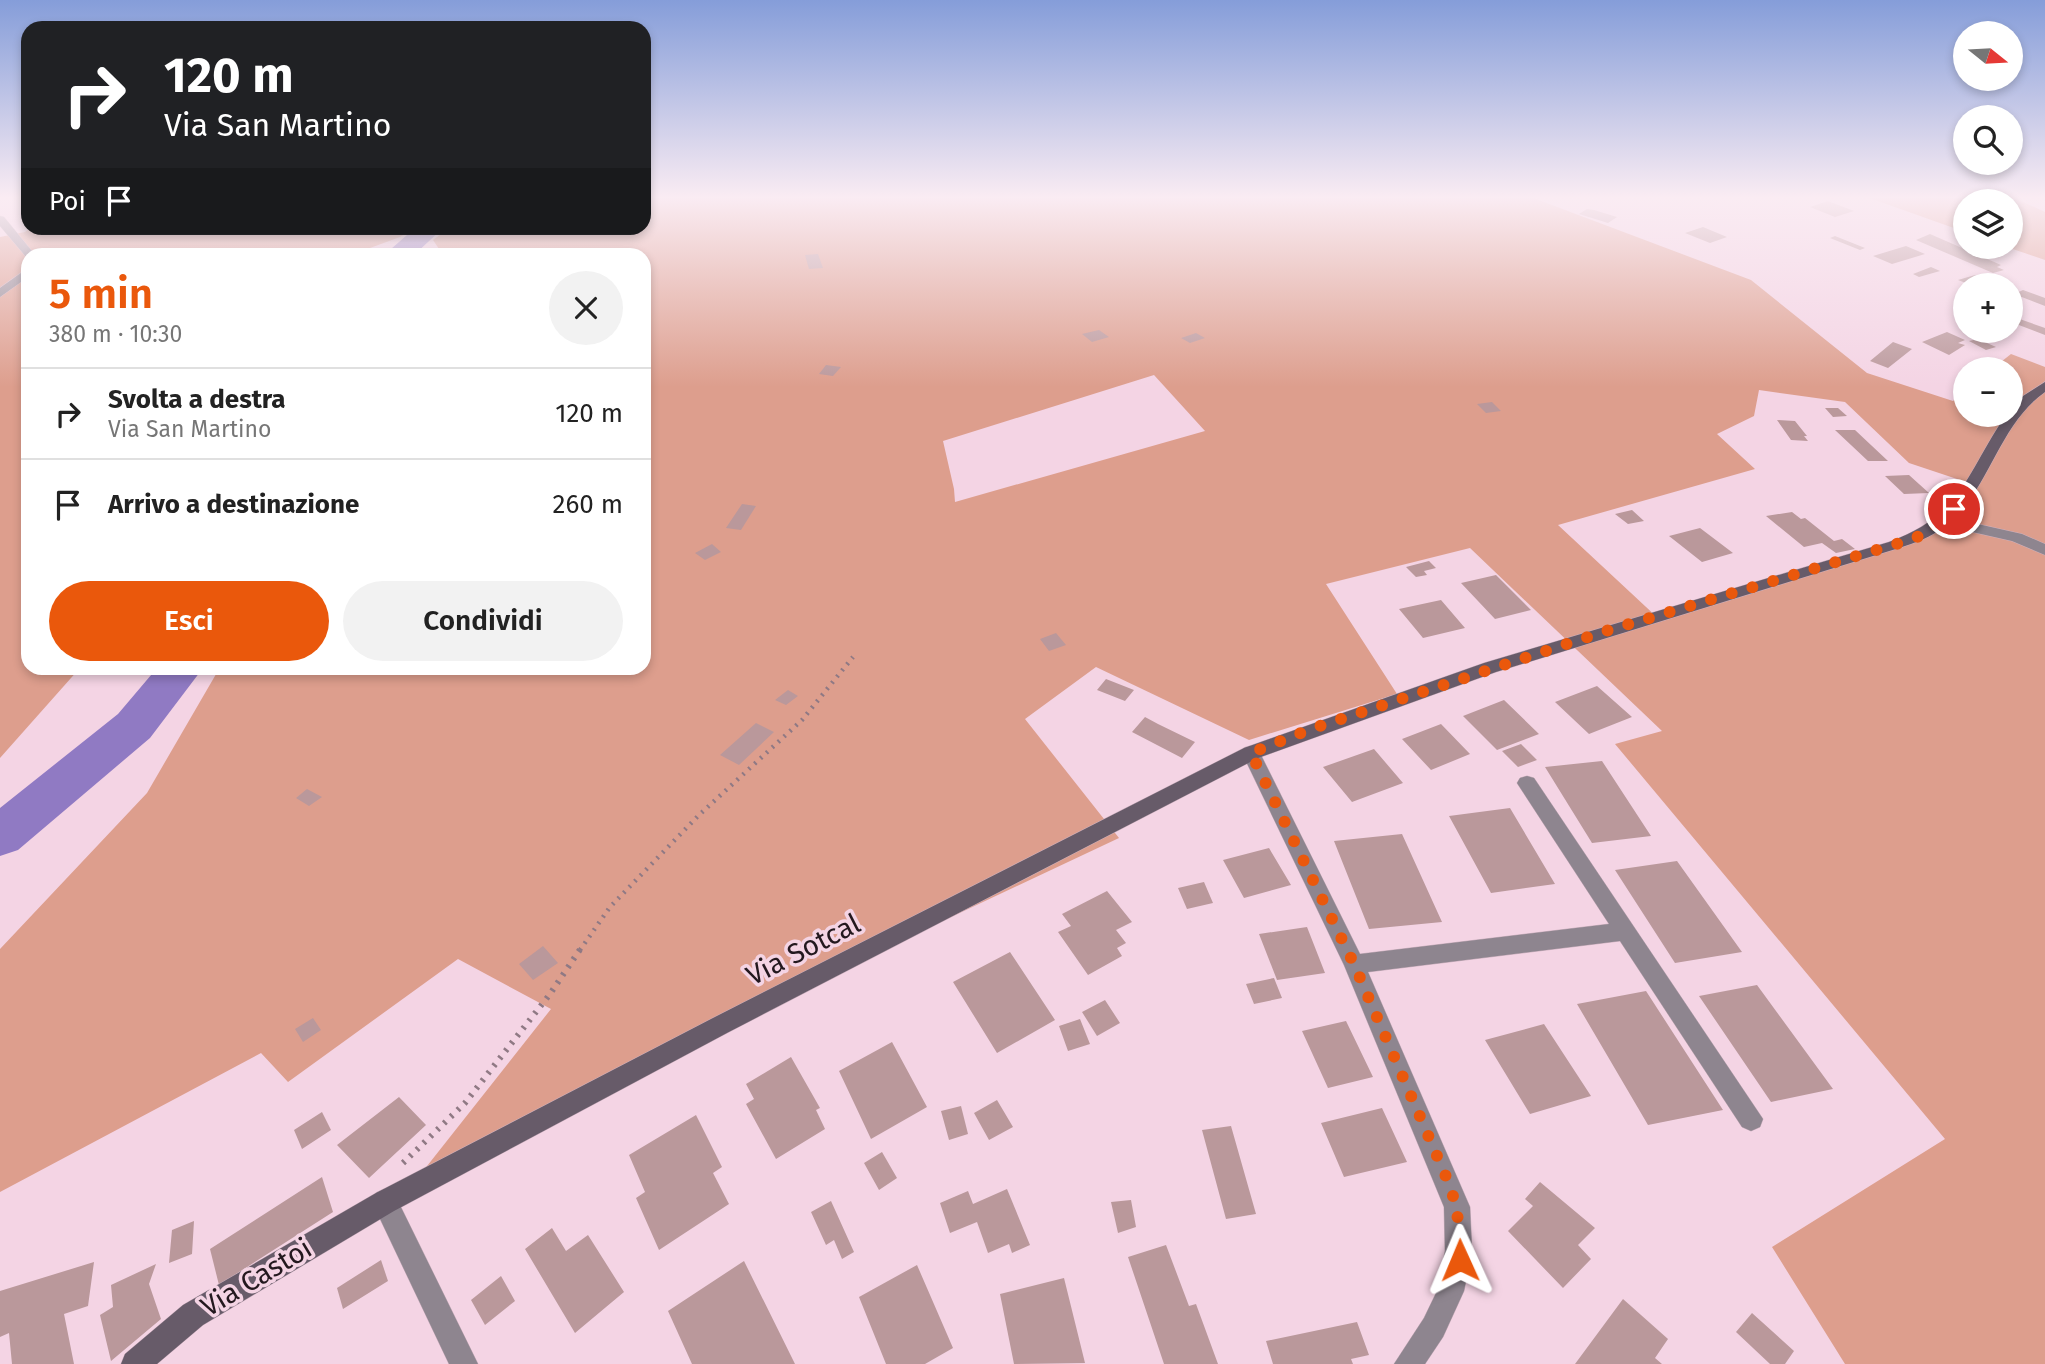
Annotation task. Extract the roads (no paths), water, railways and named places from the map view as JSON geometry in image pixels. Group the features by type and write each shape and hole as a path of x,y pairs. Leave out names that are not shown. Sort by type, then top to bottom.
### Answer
{"street":[{"path":"0,294 21,277"},
{"name":"Via Sotcal","path":"385,1202 901,931 1251,753 1311,729 1606,631 1913,539 1942,521 1964,495 2018,406 2045,386"},
{"path":"1942,521 2017,537 2045,550"},
{"path":"1251,753 1354,964 1450,1186 1460,1226 1460,1260 1438,1321 1408,1364"},
{"path":"1527,783 1751,1119"},
{"path":"1354,964 1626,931"},
{"path":"385,1202 464,1364"},
{"name":"Via Castoi","path":"135,1364 193,1315 385,1202"}],"waterway":[{"path":"0,836 134,726 176,675"}]}
